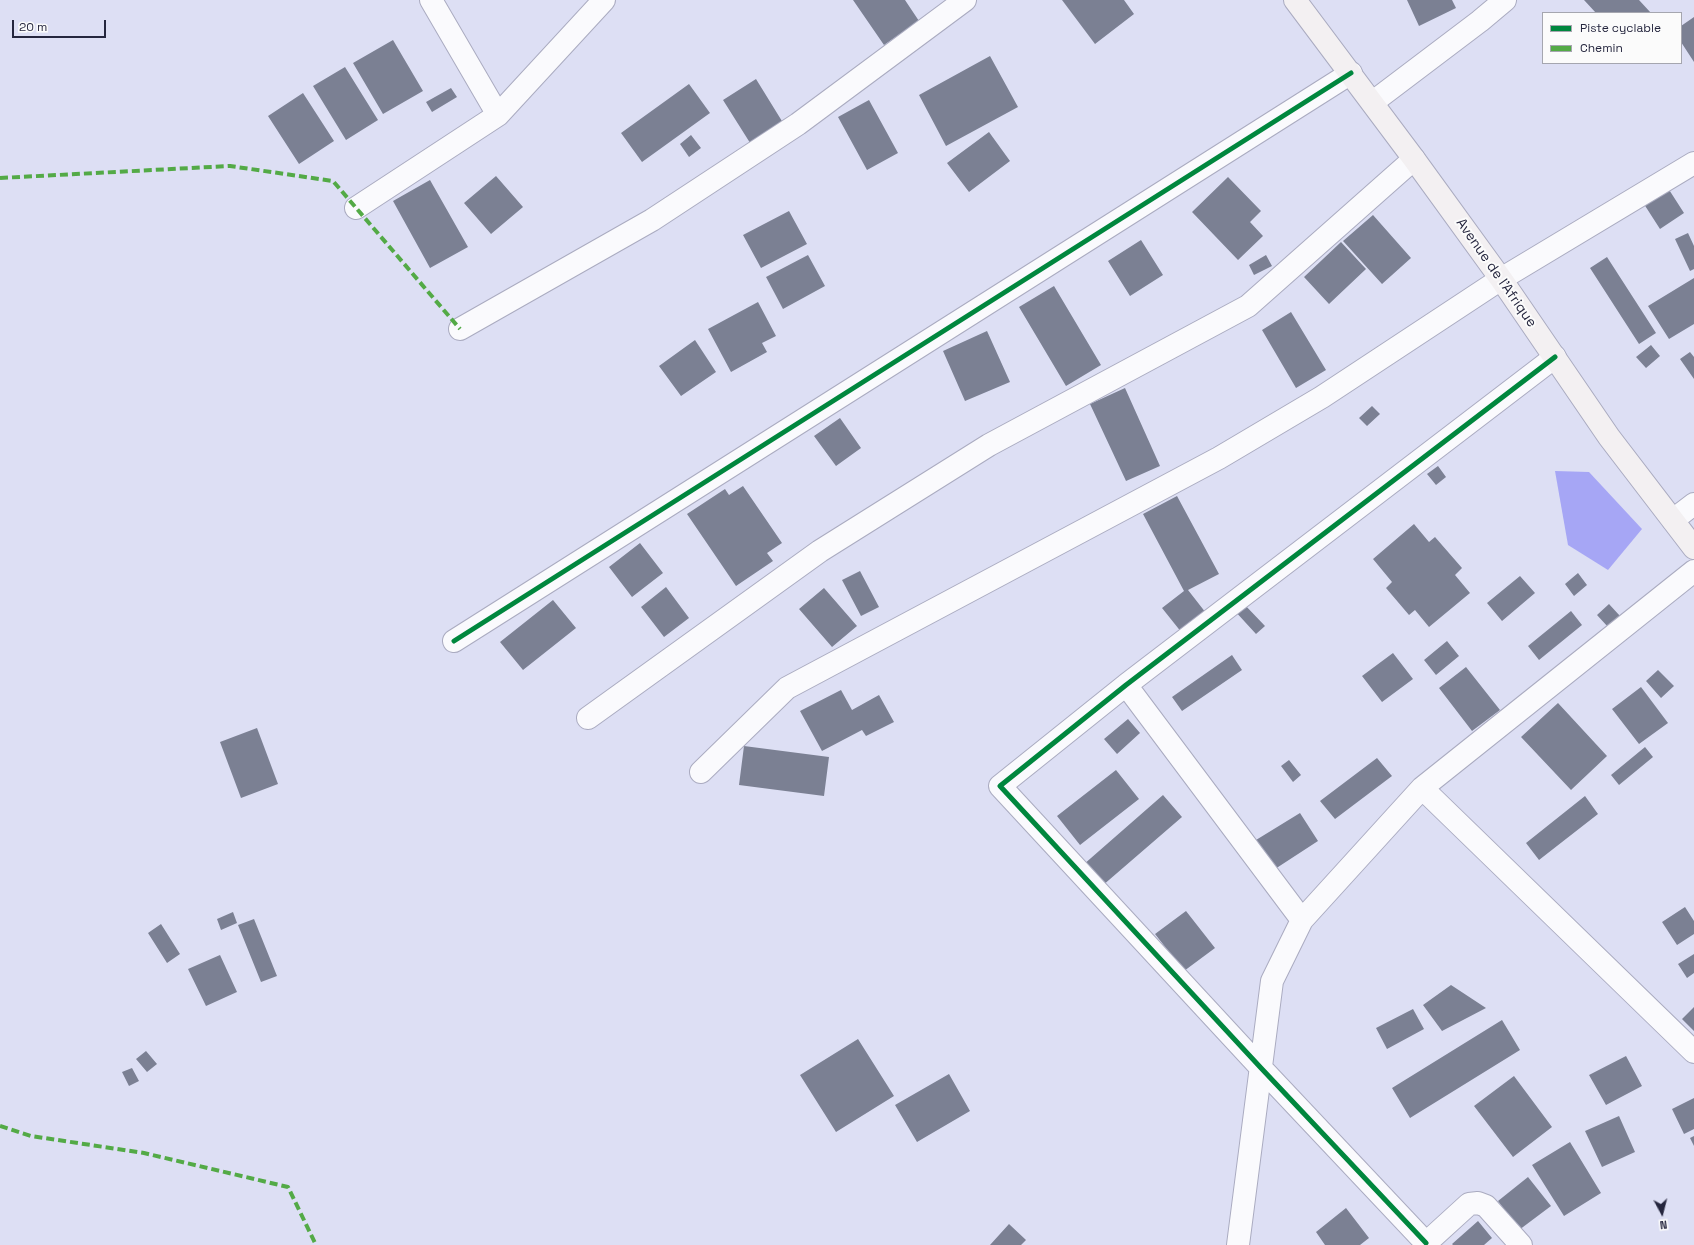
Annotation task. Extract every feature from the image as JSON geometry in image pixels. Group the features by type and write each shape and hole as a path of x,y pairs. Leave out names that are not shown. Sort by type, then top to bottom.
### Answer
{"main road":[{"name":"Avenue de l'Afrique","path":"1295,0 1373,102 1501,279 1609,437 1694,548"}],"street":[{"path":"431,0 498,115"},
{"path":"356,208 498,115 604,0"},
{"path":"460,329 652,220 798,124 965,0"},
{"path":"1373,102 1480,21 1505,0"},
{"path":"454,641 1351,73"},
{"path":"588,718 820,551 989,445 1248,306 1414,159"},
{"path":"701,772 787,688 1220,458 1322,398 1501,279 1694,163"},
{"path":"1521,1245 1486,1206 1478,1203 1469,1204 1425,1244 1000,786 1126,685 1555,357"},
{"path":"1673,520 1694,504"},
{"path":"1238,1245 1272,981 1302,920 1422,788 1694,571"},
{"path":"1126,685 1302,920"},
{"path":"1422,788 1694,1052"}],"water":[{"path":"1555,471 1589,472 1642,529 1608,570 1568,545"}],"building":[{"path":"853,0 905,0 919,21 884,45"},
{"path":"1062,0 1124,0 1134,14 1095,44"},
{"path":"1407,0 1452,0 1456,8 1419,26"},
{"path":"1584,0 1639,0 1650,12 1595,12"},
{"path":"1694,17 1694,62 1682,44 1682,25"},
{"path":"393,40 423,91 383,114 353,63"},
{"path":"990,56 1018,107 946,146 919,95"},
{"path":"345,67 378,120 346,140 313,86"},
{"path":"756,79 785,126 752,146 723,100"},
{"path":"689,84 710,113 642,162 621,133"},
{"path":"451,88 457,97 432,112 426,102"},
{"path":"303,93 334,141 299,164 268,116"},
{"path":"869,100 898,153 867,170 838,117"},
{"path":"989,132 1010,161 969,192 947,163"},
{"path":"691,135 701,148 689,157 680,144"},
{"path":"496,176 523,207 491,234 464,203"},
{"path":"1228,177 1261,211 1250,222 1263,236 1238,260 1192,212"},
{"path":"430,180 468,247 430,268 393,201"},
{"path":"1666,185 1684,213 1660,229 1642,201"},
{"path":"789,211 807,244 761,268 743,235"},
{"path":"1373,215 1411,258 1382,284 1343,241"},
{"path":"1688,233 1694,246 1694,269 1690,271 1675,239"},
{"path":"1141,240 1163,275 1130,296 1108,261"},
{"path":"1341,242 1366,269 1329,304 1304,277"},
{"path":"808,255 825,286 783,309 766,277"},
{"path":"1266,255 1272,266 1254,275 1249,265"},
{"path":"1607,257 1656,333 1639,344 1590,268"},
{"path":"1694,278 1694,324 1669,339 1648,306"},
{"path":"1054,286 1101,365 1066,386 1019,307"},
{"path":"758,302 776,336 762,343 767,352 731,372 708,329"},
{"path":"1291,312 1326,370 1296,388 1262,330"},
{"path":"987,331 1010,382 965,401 943,351"},
{"path":"695,340 716,372 681,396 659,366"},
{"path":"1651,345 1660,356 1646,368 1636,357"},
{"path":"1690,352 1694,357 1694,379 1680,359"},
{"path":"1125,388 1160,466 1126,481 1090,404"},
{"path":"1372,406 1380,414 1367,426 1359,418"},
{"path":"840,418 861,448 836,466 814,436"},
{"path":"1438,466 1446,477 1436,485 1427,474"},
{"path":"743,486 782,543 767,553 773,561 736,586 687,514 725,489 729,495"},
{"path":"1177,496 1219,574 1188,590 1206,613 1182,633 1162,608 1184,591 1143,514"},
{"path":"1414,524 1429,542 1435,537 1462,568 1455,575 1470,593 1429,627 1415,610 1409,615 1386,588 1392,582 1373,559"},
{"path":"640,543 663,573 632,597 609,567"},
{"path":"860,571 879,607 861,616 842,580"},
{"path":"1578,573 1587,585 1574,596 1565,584"},
{"path":"1520,576 1535,593 1502,621 1487,603"},
{"path":"666,587 689,618 664,637 641,607"},
{"path":"824,588 857,626 832,647 799,609"},
{"path":"553,600 576,628 523,670 500,642"},
{"path":"1243,603 1265,626 1256,634 1234,610"},
{"path":"1609,604 1620,616 1608,627 1597,615"},
{"path":"1571,611 1582,625 1539,660 1528,646"},
{"path":"1447,641 1459,656 1436,675 1424,660"},
{"path":"1393,653 1413,679 1382,702 1362,676"},
{"path":"1232,655 1242,670 1182,711 1172,697"},
{"path":"1466,667 1500,710 1472,731 1439,688"},
{"path":"1658,670 1674,686 1661,698 1646,681"},
{"path":"1641,687 1668,723 1639,744 1612,709"},
{"path":"841,690 852,710 879,695 894,722 866,736 862,730 822,751 800,711"},
{"path":"1558,703 1607,756 1571,790 1521,737"},
{"path":"1128,719 1140,733 1117,754 1104,739"},
{"path":"257,728 278,784 241,798 220,742"},
{"path":"744,746 829,757 824,796 739,785"},
{"path":"1645,747 1653,757 1619,785 1611,775"},
{"path":"1377,758 1392,776 1335,819 1320,801"},
{"path":"1289,760 1301,775 1293,782 1281,766"},
{"path":"1116,770 1139,799 1080,845 1057,816"},
{"path":"1163,795 1182,817 1102,886 1083,865"},
{"path":"1585,796 1598,814 1539,860 1526,843"},
{"path":"1300,813 1318,841 1275,869 1256,840"},
{"path":"1685,907 1694,921 1694,934 1677,945 1662,922"},
{"path":"1186,911 1215,948 1184,971 1155,934"},
{"path":"233,912 237,923 221,930 217,919"},
{"path":"254,919 277,976 261,982 238,925"},
{"path":"161,924 180,954 167,963 148,933"},
{"path":"1694,954 1694,973 1687,978 1678,964"},
{"path":"220,955 237,992 206,1006 188,969"},
{"path":"1451,985 1486,1008 1442,1031 1423,1005"},
{"path":"1694,1007 1694,1031 1682,1019"},
{"path":"1413,1009 1424,1029 1387,1049 1376,1028"},
{"path":"1502,1020 1520,1050 1410,1118 1392,1088"},
{"path":"858,1039 894,1096 836,1132 800,1075"},
{"path":"146,1051 157,1064 147,1072 136,1059"},
{"path":"1626,1056 1642,1086 1606,1105 1589,1075"},
{"path":"132,1068 139,1081 129,1086 122,1072"},
{"path":"949,1074 970,1111 917,1142 895,1105"},
{"path":"1514,1076 1552,1127 1513,1157 1474,1106"},
{"path":"1694,1098 1694,1129 1684,1134 1672,1109"},
{"path":"1619,1116 1635,1152 1602,1167 1585,1131"},
{"path":"1694,1136 1694,1146 1690,1138"},
{"path":"1570,1142 1601,1193 1564,1216 1532,1165"},
{"path":"1528,1177 1551,1206 1519,1230 1498,1201"},
{"path":"1346,1208 1369,1238 1360,1245 1325,1245 1316,1232"},
{"path":"1478,1221 1492,1238 1484,1245 1452,1244"},
{"path":"1009,1224 1026,1240 1021,1245 990,1245"}],"marked path":[{"path":"0,178 230,166 333,181 460,329"},
{"path":"0,1126 31,1136 144,1153 288,1187 316,1245"}],"cycle path":[{"path":"454,641 1351,73"},
{"path":"1426,1243 1261,1068 1000,786 1126,685 1555,357"}]}
